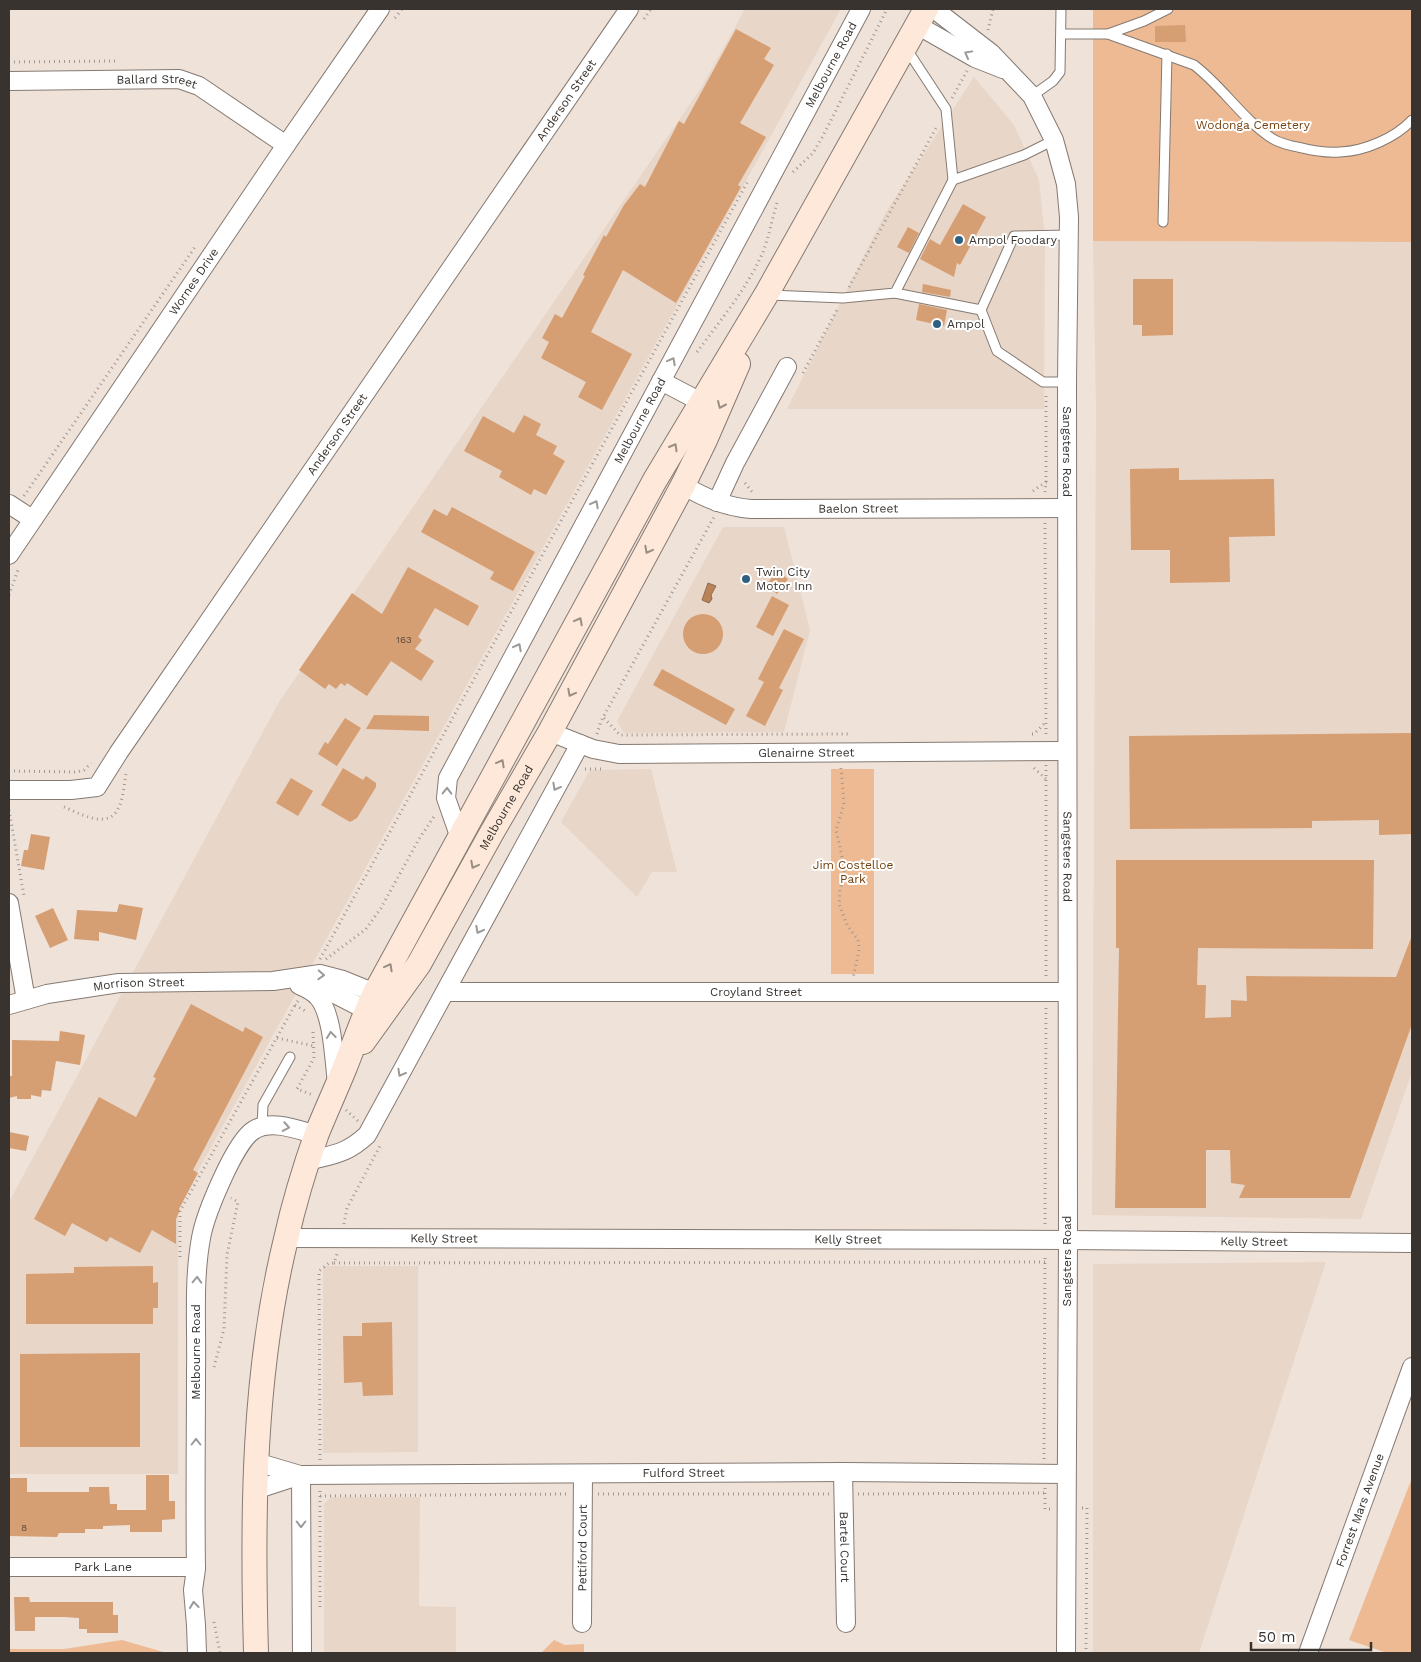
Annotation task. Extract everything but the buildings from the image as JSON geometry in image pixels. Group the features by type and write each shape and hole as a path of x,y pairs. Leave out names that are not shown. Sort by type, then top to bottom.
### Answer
{"main road":[{"name":"Melbourne Road","path":"256,1653 254,1587 256,1462 262,1381 272,1307 286,1238 308,1160 341,1075 464,830 655,480 766,295 921,17"},
{"name":"Melbourne Road","path":"376,1005 420,964 491,834 550,732 683,486 722,401 766,295"},
{"name":"Baelon Street","path":"655,480 683,486"},
{"path":"464,830 491,834"}],"street":[{"name":"Wornes Drive","path":"9,554 380,9"},
{"name":"Anderson Street","path":"9,790 71,790 97,787 630,9"},
{"name":"Melbourne Road","path":"464,830 446,798 448,778 861,9"},
{"name":"Sangsters Road","path":"934,9 978,52"},
{"name":"Sangsters Road","path":"921,17 1012,74 1032,96 1054,140 1066,184 1069,234 1067,382 1068,1240 1066,1653"},
{"name":"Ballard Street","path":"9,81 180,79 199,86 286,145"},
{"path":"722,503 729,474 794,372"},
{"path":"661,381 701,402"},
{"name":"Baelon Street","path":"683,486 722,503 746,508 1067,508"},
{"path":"13,506 32,519"},
{"name":"Glenairne Street","path":"550,732 586,747 619,754 1068,751"},
{"path":"308,1160 344,1152 367,1135 586,747"},
{"path":"9,903 26,1000"},
{"name":"Morrison Street","path":"9,1005 47,994 119,982 273,981 320,974 343,980 376,1005"},
{"name":"Morrison Street","path":"273,981 299,985 376,1005"},
{"name":"Morrison Street","path":"299,985 317,995 326,1011 341,1075"},
{"name":"Croyland Street","path":"446,992 1067,992"},
{"name":"Melbourne Road","path":"197,1653 193,1590 196,1567 197,1276 203,1227 217,1190 242,1141 253,1130 262,1127"},
{"path":"262,1127 285,1127 317,1135"},
{"name":"Kelly Street","path":"286,1238 1412,1243"},
{"name":"Forrest Mars Avenue","path":"1308,1653 1412,1366"},
{"name":"Fulford Street","path":"256,1462 301,1476"},
{"name":"Fulford Street","path":"255,1490 301,1476 843,1472 1066,1474"},
{"name":"Bartel Court","path":"843,1472 846,1623"},
{"name":"Pettiford Court","path":"582,1623 583,1474"},
{"path":"301,1476 302,1653"},
{"name":"Park Lane","path":"9,1567 196,1567"}],"lane":[{"path":"1032,96 1053,81 1060,72 1061,9"},
{"path":"1108,34 1144,21 1168,9"},
{"path":"1062,34 1108,34 1188,62 1199,69 1249,120 1283,144 1318,151 1340,152 1362,148 1384,140 1405,128 1412,120"},
{"path":"894,293 953,180 946,109 905,46"},
{"path":"1163,222 1167,54"},
{"path":"953,180 1024,155 1054,140"},
{"path":"1067,382 1043,382 997,351 981,310 1014,236 1069,234"},
{"path":"766,295 843,298 894,293 981,310"},
{"path":"262,1127 263,1105 290,1057"}],"path":[{"path":"794,372 843,298 978,52 987,34 993,9"},
{"path":"316,967 752,174"},
{"path":"13,506 199,241"},
{"path":"1046,382 1045,1508 1087,1508 1086,1653"},
{"path":"1024,491 1034,491 1046,482"},
{"path":"582,769 586,747 598,729 722,503 742,491 745,483 751,492 761,492"},
{"path":"604,718 620,735 857,734"},
{"path":"1024,734 1034,734 1046,722"},
{"path":"9,770 77,772 88,766 92,760"},
{"path":"840,767 844,804 836,830 844,866 844,875 839,904 847,925 859,944 853,976 853,992"},
{"path":"277,1038 314,1046"},
{"path":"334,1263 347,1208 382,1143"},
{"path":"213,1368 224,1329 227,1255 238,1202 217,1190"},
{"path":"320,1614 319,1271 329,1263 1045,1262"},
{"path":"320,1496 1045,1492"},
{"path":"213,1616 220,1653"}],"shaded area":[{"path":"745,9 841,9 178,1207 178,1474 9,1474 9,1202 279,702 701,88"},
{"name":"Ampol","path":"974,77 1014,125 1039,180 1045,238 1044,409 787,409 886,212"},
{"path":"1093,241 1412,242 1412,1072 1361,1219 1092,1215 1096,408"},
{"name":"Twin City Motor Inn","path":"723,527 784,527 810,630 784,732 624,733 617,721"},
{"path":"708,583 716,586 709,603 702,600"},
{"path":"651,769 677,872 652,872 637,897 561,822 590,770"},
{"path":"1326,1262 1199,1653 1093,1653 1093,1264"},
{"path":"323,1266 418,1266 418,1452 323,1453"},
{"path":"331,1497 420,1497 419,1606 456,1607 456,1653 324,1653 324,1504"}],"green space":[{"name":"Wodonga Cemetery","path":"1093,9 1412,9 1412,242 1093,241"},
{"name":"Jim Costelloe Park","path":"831,769 874,769 874,974 831,974"},
{"path":"1412,1478 1412,1653 1387,1653 1349,1640"},
{"path":"122,1640 167,1653 9,1653 9,1649 64,1649"},
{"path":"554,1640 565,1645 584,1644 584,1653 541,1653"}],"place":[{"name":"Ampol Foodary","path":"959,240"},
{"name":"Ampol","path":"937,324"},
{"name":"Twin City Motor Inn","path":"746,579"}]}
